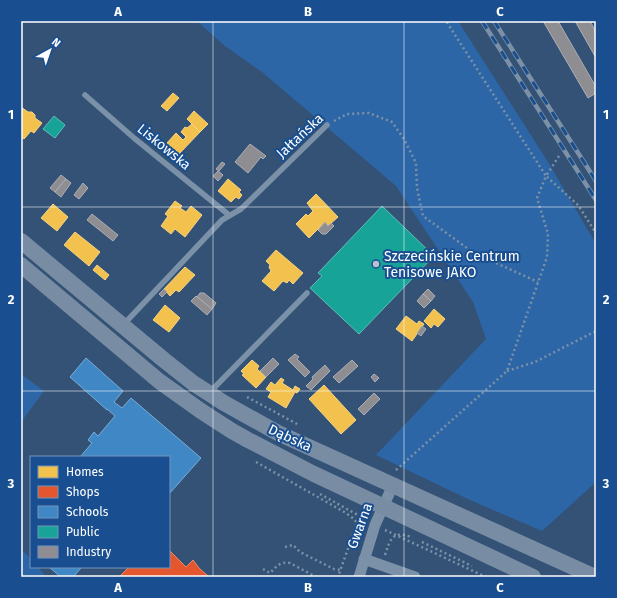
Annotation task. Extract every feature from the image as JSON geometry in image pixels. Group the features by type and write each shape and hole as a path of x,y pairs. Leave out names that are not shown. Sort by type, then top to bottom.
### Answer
{"street":[{"name":"Dąbska","path":"21,240 169,364 208,393 245,415 278,433 398,479 595,577"},
{"name":"Dąbska","path":"21,265 154,377 206,414 248,440 282,458 533,577"},
{"name":"Gwarna","path":"358,577 382,506 398,479"},
{"path":"364,559 415,577"}],"lane":[{"name":"Liskowska","path":"85,95 134,138 229,215"},
{"name":"Jałtańska","path":"122,326 222,220 241,209 327,125"},
{"path":"208,393 307,293"}],"path":[{"path":"446,21 546,176 578,206 596,233"},
{"name":"Jałtańska","path":"327,125 347,114 362,113 369,113 392,122 404,139 416,162 416,188 423,216 474,252 538,282"},
{"path":"507,371 547,257 548,234 537,198 546,176 559,156"},
{"path":"398,479 396,470 507,371 535,362 596,331"},
{"path":"242,395 300,426"},
{"path":"339,574 356,526"},
{"path":"383,529 486,577"},
{"path":"383,561 390,539 396,535 402,534 414,538"},
{"path":"419,541 478,569"},
{"path":"285,547 293,545 300,552 334,570 341,570"},
{"path":"263,569 270,573 279,564 285,562 290,563 316,577"}],"shaded area":[{"path":"197,21 458,21 548,162 596,244 596,482 542,531 470,500 376,455 486,339 473,302 396,186 262,72 225,46"},
{"path":"21,374 44,391 21,422"},
{"path":"21,549 30,558 30,568 39,568 46,577 21,577"}],"building: Homes":[{"path":"173,93 179,98 167,111 161,106"},
{"path":"21,107 28,112 32,112 35,115 35,118 42,123 34,133 31,131 24,139 21,137"},
{"path":"194,111 208,124 200,132 187,119"},
{"path":"192,124 200,132 179,154 175,150 172,154 168,150 171,146 167,143 176,133 183,140 186,137 181,132 185,127 187,128"},
{"path":"228,179 241,190 239,192 242,195 239,199 236,197 231,202 218,191"},
{"path":"316,194 338,217 328,226 325,222 309,238 296,224 306,214 308,216 313,211 307,203"},
{"path":"175,201 182,206 180,208 186,212 191,206 202,215 185,237 175,229 171,234 161,226 168,216 165,214"},
{"path":"53,204 68,217 57,231 41,218"},
{"path":"75,232 100,252 89,266 64,245"},
{"path":"276,250 303,273 293,284 289,280 287,283 283,281 274,291 262,281 271,271 269,267 270,265 266,261"},
{"path":"97,265 109,275 105,280 93,270"},
{"path":"185,267 195,275 179,292 176,290 170,296 164,289"},
{"path":"165,305 180,318 169,332 153,320"},
{"path":"434,309 445,319 438,327 434,324 431,328 424,321"},
{"path":"406,316 417,324 419,321 424,324 412,341 396,329"},
{"path":"252,360 259,366 257,369 266,377 256,388 242,375 244,374 241,371"},
{"path":"281,378 284,380 282,383 293,390 295,386 300,389 297,393 295,392 286,408 268,397 271,392 266,389 271,382 275,385"},
{"path":"324,385 356,420 341,434 309,399"}],"building: Shops":[{"path":"170,551 186,567 193,560 209,577 119,577 128,568 170,568"}],"building: Schools":[{"path":"86,358 123,391 114,402 122,408 131,398 201,458 170,493 170,456 81,456 92,443 88,440 94,432 98,436 115,416 70,377"},
{"path":"50,568 81,568 73,577 61,577"}],"building: Public":[{"path":"54,116 65,125 55,138 43,129"},
{"name":"Szczecińskie Centrum Tenisowe JAKO","path":"382,206 434,256 359,334 310,288 322,276 318,273"}],"building: Industry":[{"path":"543,21 558,21 596,87 596,93 588,98"},
{"path":"575,21 590,21 596,32 596,58"},
{"path":"250,144 266,156 263,159 261,157 248,173 235,162"},
{"path":"222,162 225,164 219,171 216,169"},
{"path":"218,171 223,175 218,181 213,176"},
{"path":"61,175 66,179 55,192 50,188"},
{"path":"66,179 71,183 61,197 55,192"},
{"path":"83,183 88,188 79,199 74,195"},
{"path":"92,214 118,235 113,241 87,220"},
{"path":"325,222 328,226 331,223 334,226 326,234 322,234 318,230"},
{"path":"164,289 167,292 162,297 159,294"},
{"path":"428,289 435,296 431,301 423,294"},
{"path":"200,293 204,293 216,303 212,309 197,297"},
{"path":"423,294 431,301 424,308 417,301"},
{"path":"196,296 212,309 207,315 191,301"},
{"path":"422,326 426,329 421,336 417,333"},
{"path":"295,354 299,357 297,359 310,372 305,377 288,360"},
{"path":"273,358 279,364 266,377 260,371"},
{"path":"352,360 358,366 339,383 333,377"},
{"path":"325,365 330,371 311,390 306,386 313,379 312,377"},
{"path":"374,374 379,378 375,382 371,377"},
{"path":"374,393 380,399 364,415 358,409"}],"railway":[{"path":"482,21 596,200"},
{"path":"494,21 596,181"}],"place":[{"name":"Szczecińskie Centrum Tenisowe JAKO","path":"376,264"}]}
